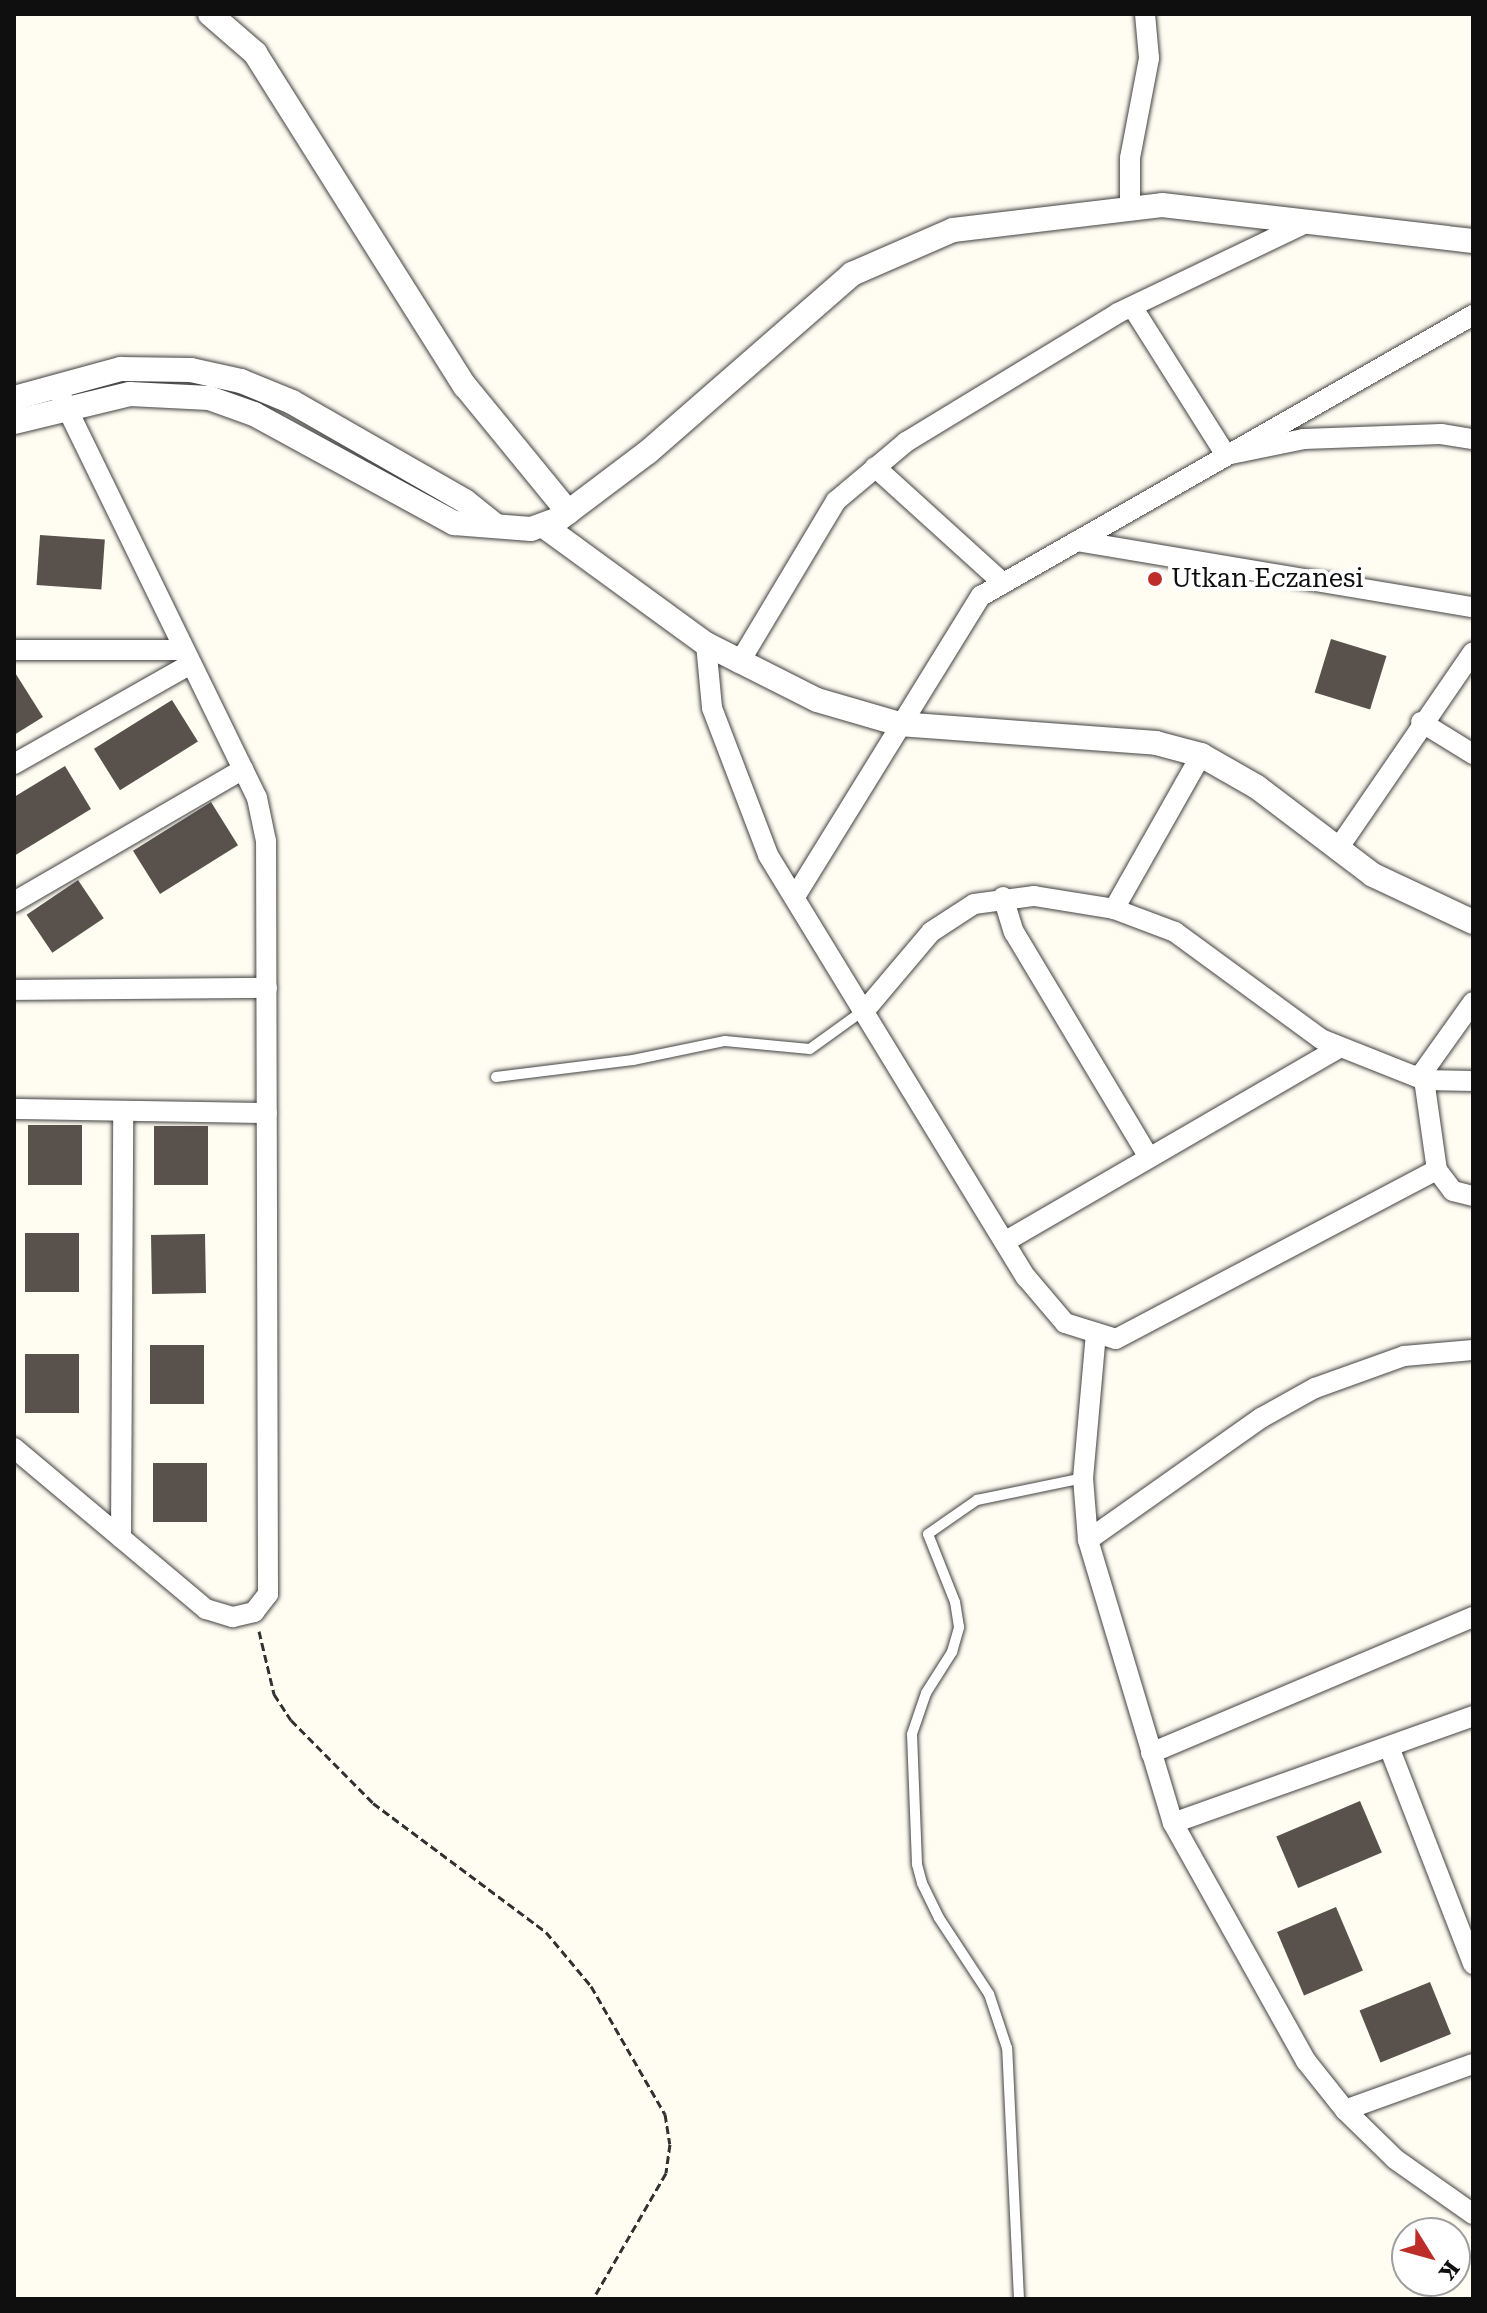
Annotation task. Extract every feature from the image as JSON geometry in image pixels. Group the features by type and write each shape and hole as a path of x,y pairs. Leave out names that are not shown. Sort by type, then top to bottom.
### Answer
{"street":[{"path":"210,14 255,53 465,386 568,512"},
{"path":"1130,206 1130,158 1149,58 1145,14"},
{"path":"14,422 154,392 209,398 254,414 454,523 544,526 568,512 648,452 821,297 885,256 965,228 1130,206 1193,207 1302,225 1473,241"},
{"path":"739,663 836,501 906,442 998,384 1133,308 1302,225"},
{"path":"1133,308 1226,455"},
{"path":"796,895 981,596 1473,315"},
{"path":"14,398 145,368 241,381 292,402 465,501 493,524"},
{"path":"14,1448 206,1609 233,1617 254,1612 268,1594 266,841 257,798 56,386"},
{"path":"1226,455 1304,439 1441,434 1473,439"},
{"path":"875,467 1003,583"},
{"path":"544,526 706,644 817,700 899,724 1156,743 1201,755 1257,787 1337,850 1404,892 1473,922"},
{"path":"1077,541 1473,607"},
{"path":"706,644 712,708 768,855 866,1009 1026,1277 1065,1323 1116,1339 1437,1170"},
{"path":"14,650 187,657"},
{"path":"1337,850 1421,722 1473,652"},
{"path":"14,764 187,657"},
{"path":"1421,722 1473,754"},
{"path":"1114,909 1201,755"},
{"path":"14,902 243,769"},
{"path":"866,1009 931,932 974,904 1003,897 1034,896 1114,909 1175,932 1321,1039 1424,1080 1473,1081"},
{"path":"1003,897 1014,932 1149,1158"},
{"path":"14,990 267,988"},
{"path":"1473,1002 1423,1072 1437,1170 1453,1191 1473,1196"},
{"path":"1006,1241 1340,1047"},
{"path":"14,1109 267,1113"},
{"path":"121,1538 123,1111"},
{"path":"1096,1333 1083,1478 1088,1540 1173,1823 1306,2061 1345,2110 1395,2159 1473,2214"},
{"path":"1088,1540 1261,1418 1315,1388 1404,1356 1473,1350"},
{"path":"1151,1753 1473,1617"},
{"path":"1173,1823 1473,1716"},
{"path":"1389,1747 1473,1964"},
{"path":"1345,2110 1473,2064"}],"lane":[{"path":"496,1077 633,1060 725,1041 810,1049 866,1009"},
{"path":"1019,2299 1007,2048 989,1994 939,1918 922,1883 917,1864 912,1734 926,1693 952,1652 959,1627 955,1602 928,1534 977,1500 1083,1478"}],"path":[{"path":"254,1612 274,1694 291,1720 373,1803 546,1932 591,1986 665,2114 670,2144 666,2173 593,2299"}],"building":[{"path":"40,535 105,540 101,589 37,585"},
{"path":"1331,639 1386,656 1370,710 1315,693"},
{"path":"14,671 43,717 14,735"},
{"path":"172,700 198,742 120,790 94,749"},
{"path":"65,766 91,809 14,856 14,797"},
{"path":"211,802 238,845 160,894 133,851"},
{"path":"78,880 104,918 52,953 27,915"},
{"path":"28,1125 82,1125 82,1185 28,1185"},
{"path":"154,1126 208,1126 208,1185 154,1185"},
{"path":"25,1233 79,1233 79,1292 25,1292"},
{"path":"205,1234 206,1293 152,1294 151,1235"},
{"path":"150,1345 204,1345 204,1404 150,1404"},
{"path":"25,1354 79,1354 79,1413 25,1413"},
{"path":"153,1463 207,1463 207,1522 153,1522"},
{"path":"1360,1801 1382,1853 1298,1888 1276,1837"},
{"path":"1336,1907 1363,1971 1304,1996 1277,1932"},
{"path":"1430,1982 1451,2034 1381,2062 1360,2010"}],"place":[{"name":"Utkan Eczanesi","path":"1155,579"}]}
